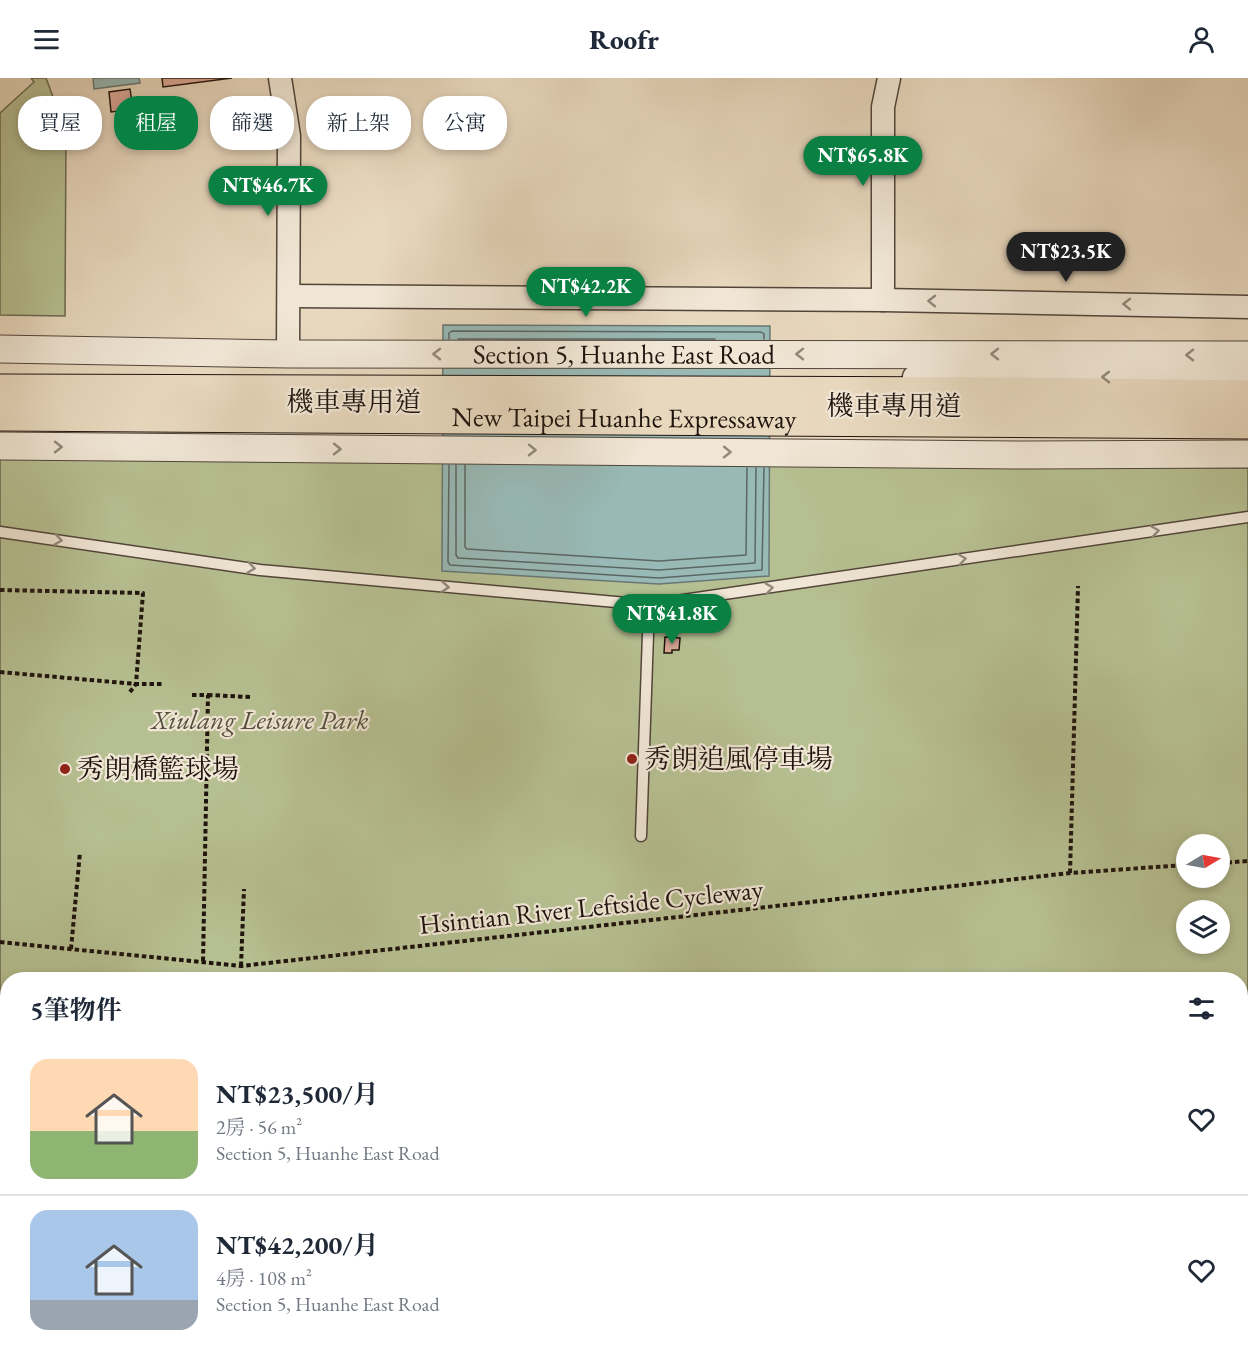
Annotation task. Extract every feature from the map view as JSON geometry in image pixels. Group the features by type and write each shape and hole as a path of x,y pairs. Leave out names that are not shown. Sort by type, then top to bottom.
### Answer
{"highway":[{"name":"New Taipei Huanhe Expressaway","path":"0,391 1011,394 1248,397"},
{"name":"New Taipei Huanhe Expressaway","path":"0,414 1248,422"}],"street":[{"path":"280,78 289,136 288,354"},
{"path":"883,300 883,107 889,78"},
{"name":"Section 5, Huanhe East Road","path":"289,296 883,300 1248,307"},
{"name":"Section 5, Huanhe East Road","path":"0,349 288,354 1248,355"},
{"name":"機車專用道","path":"0,377 1248,377"},
{"name":"機車專用道","path":"0,428 1248,437"},
{"path":"0,446 1026,455 1248,454"}],"lane":[{"path":"0,532 260,570 649,605 1248,517"},
{"path":"641,836 649,605"}],"path":[{"path":"1070,873 1078,585"},
{"path":"0,590 142,593 136,684 130,692"},
{"path":"0,672 136,684 164,684"},
{"path":"192,695 250,697"},
{"path":"203,962 208,695"},
{"path":"71,949 80,852"},
{"path":"1230,862 1248,861"},
{"name":"Hsintian River Leftside Cycleway","path":"0,942 242,966 1070,873 1176,866"},
{"path":"242,966 244,889"}],"green space":[{"path":"31,78 46,78 53,96 19,96 34,82"},
{"path":"18,97 18,150 66,150 65,316 0,315 0,113"},
{"name":"Xiulang Leisure Park","path":"0,458 1248,468 1248,972 0,972"}],"water":[{"path":"93,78 139,78 140,83 94,89"},
{"path":"443,325 770,326 769,576 659,584 442,571"}],"building":[{"path":"162,78 232,78 163,87"},
{"path":"130,89 131,96 114,96 114,112 111,112 109,92"},
{"path":"665,637 680,638 679,650 664,653"}],"place":[{"name":"秀朗追風停車場","path":"632,759"},
{"name":"秀朗橋籃球場","path":"65,769"}]}
